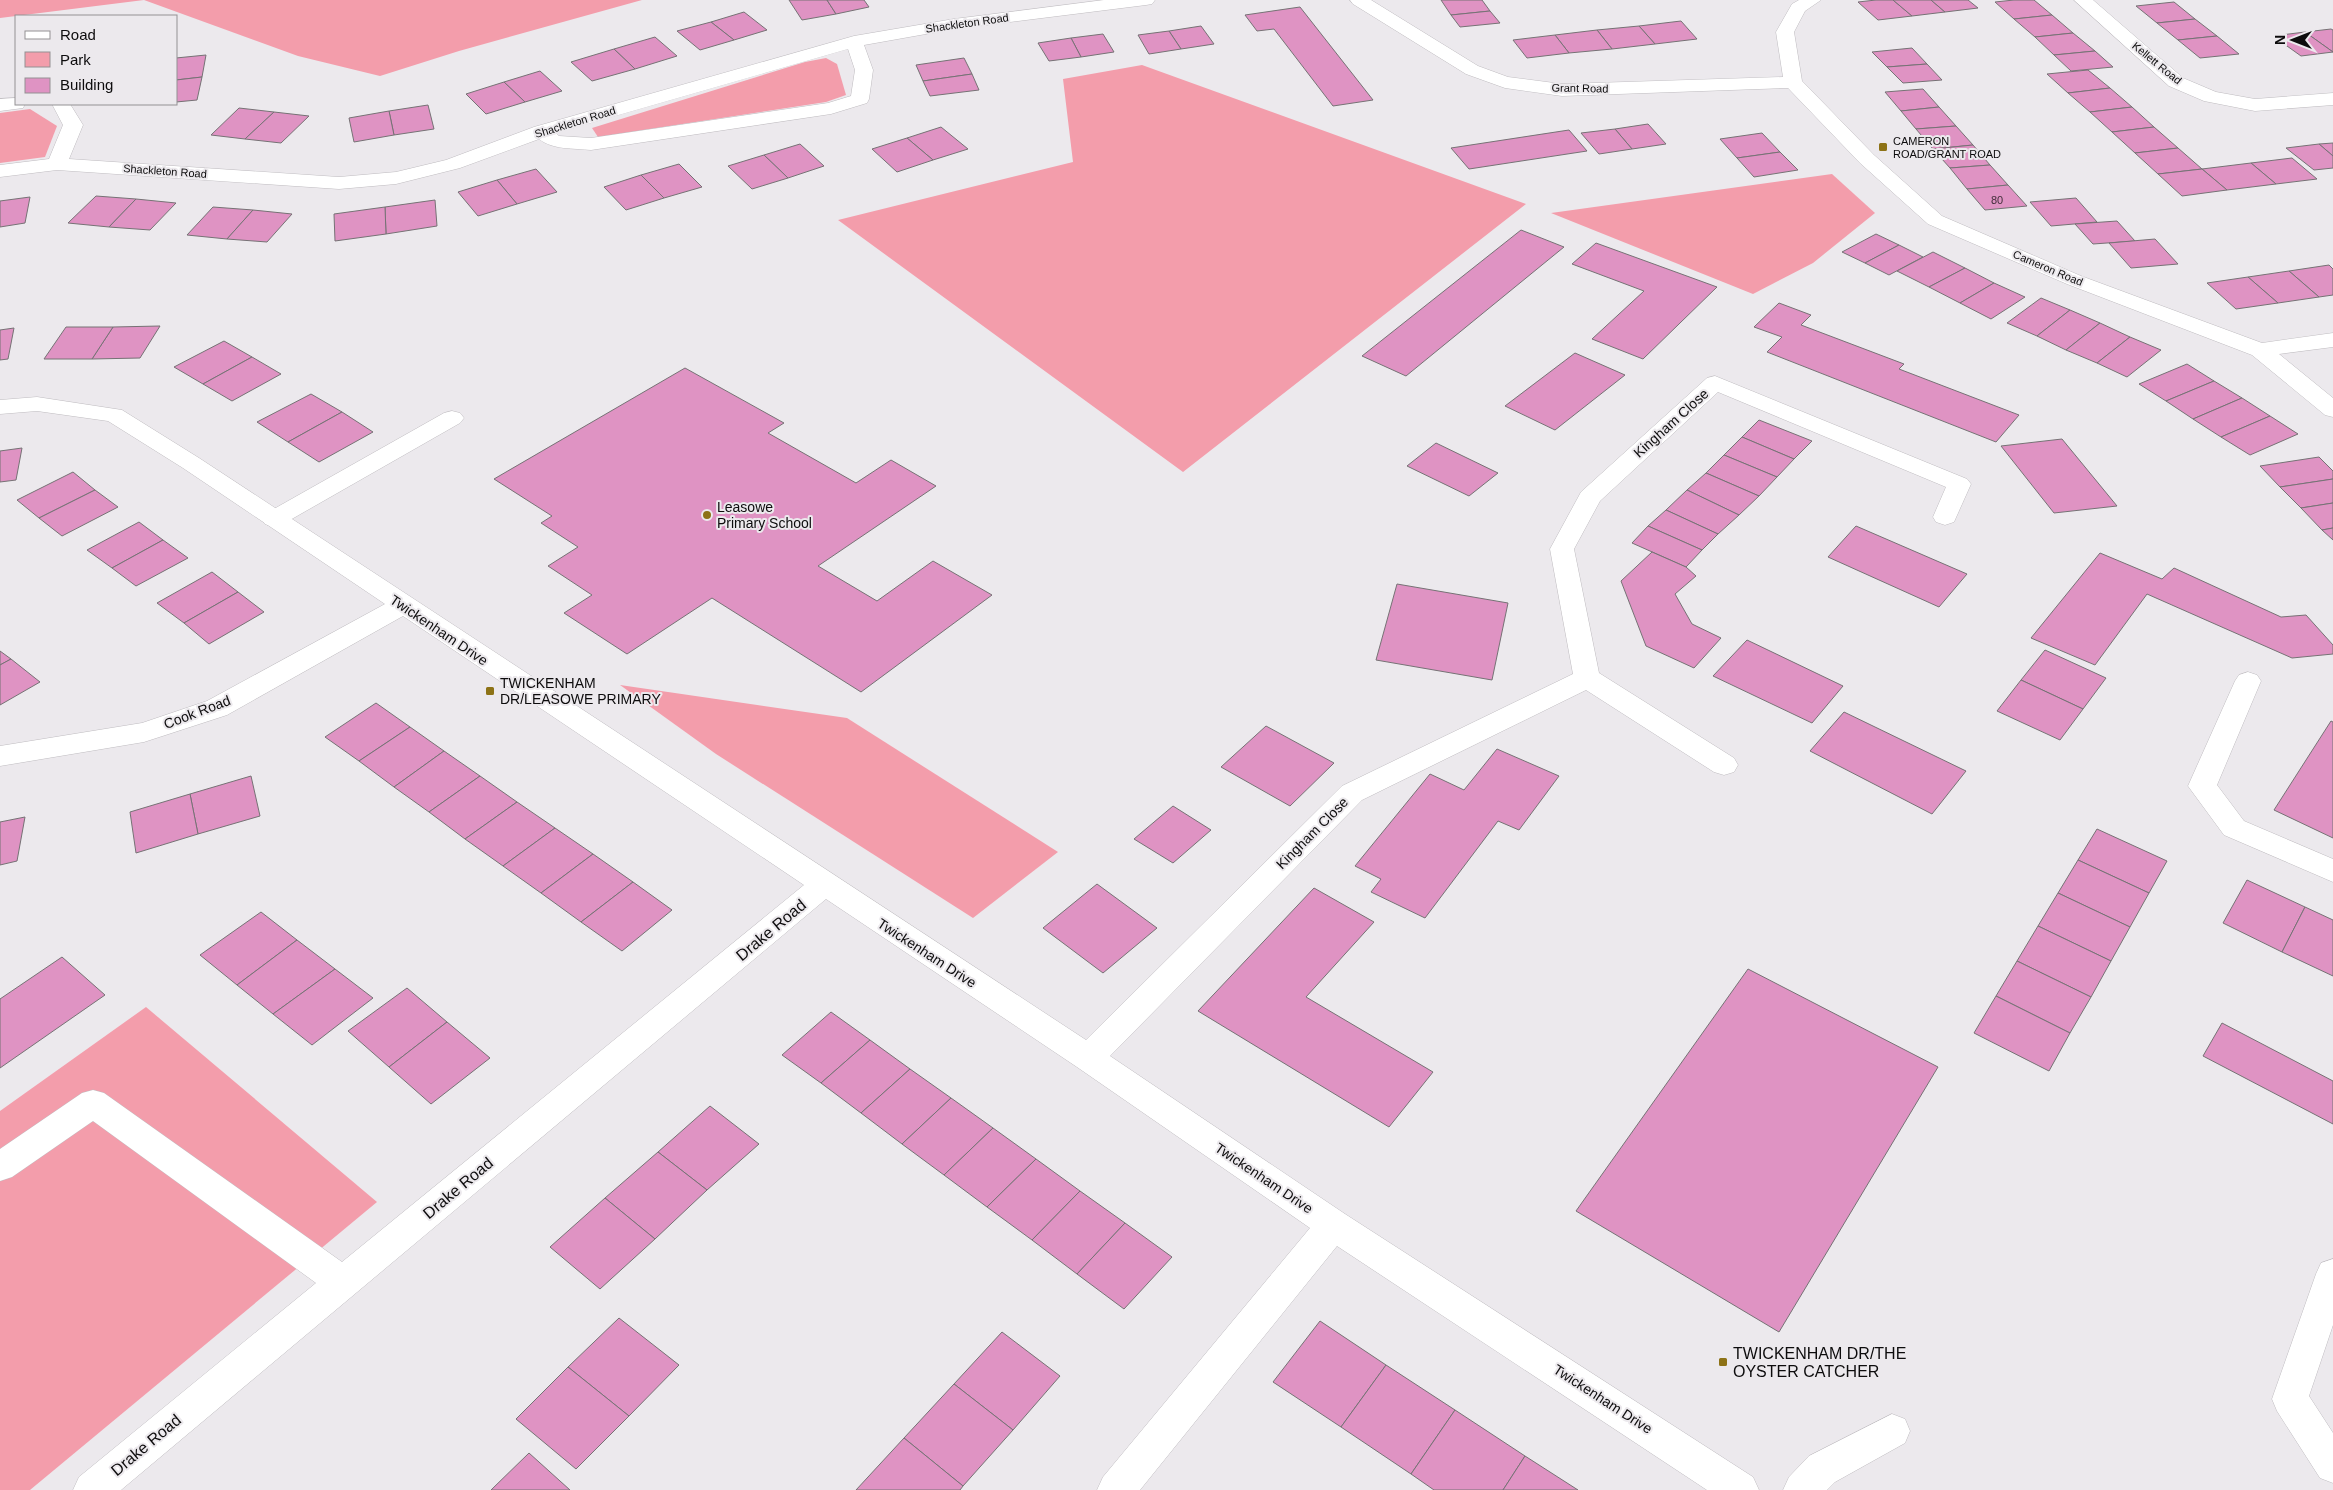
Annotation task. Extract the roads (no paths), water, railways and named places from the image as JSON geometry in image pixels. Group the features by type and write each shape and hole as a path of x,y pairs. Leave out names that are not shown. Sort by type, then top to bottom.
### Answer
{"street":[{"name":"Shackleton Road","path":"0,171 57,164 339,182 396,178 453,164 541,131 854,41 954,24 1146,0"},
{"name":"Grant Road","path":"1359,0 1472,70 1505,82 1562,90 1793,82"},
{"path":"1793,82 1785,32 1798,8 1812,0"},
{"name":"Kellett Road","path":"2083,0 2176,82 2211,97 2254,105 2333,99"},
{"path":"541,131 554,141 591,144 831,108 860,99 864,70 854,41"},
{"name":"Cameron Road","path":"1793,82 1867,159 1935,220 2074,280 2260,350 2333,410"},
{"path":"0,105 15,104"},
{"path":"57,164 73,125 62,105"},
{"path":"2260,350 2333,340"},
{"name":"Kingham Close","path":"1088,1058 1352,793 1587,678 1562,549 1590,497 1715,383 1959,484 1945,518"},
{"name":"Twickenham Drive","path":"0,407 37,404 114,415 1088,1058 1333,1225 1740,1490"},
{"path":"274,519 452,418"},
{"name":"Cook Road","path":"0,756 144,732 217,708 402,605"},
{"path":"1587,678 1724,765"},
{"path":"2248,681 2202,786 2234,828 2333,871"},
{"name":"Drake Road","path":"92,1490 824,885"},
{"path":"0,1167 93,1103 343,1283"},
{"path":"1116,1490 1333,1225"},
{"path":"2333,1274 2290,1399 2333,1465"},
{"path":"1802,1490 1822,1469 1892,1431"}],"place":[{"name":"CAMERON ROAD/GRANT ROAD","path":"1883,147"},
{"name":"Leasowe Primary School","path":"707,515"},
{"name":"TWICKENHAM DR/LEASOWE PRIMARY","path":"490,691"},
{"name":"TWICKENHAM DR/THE OYSTER CATCHER","path":"1723,1362"}]}
